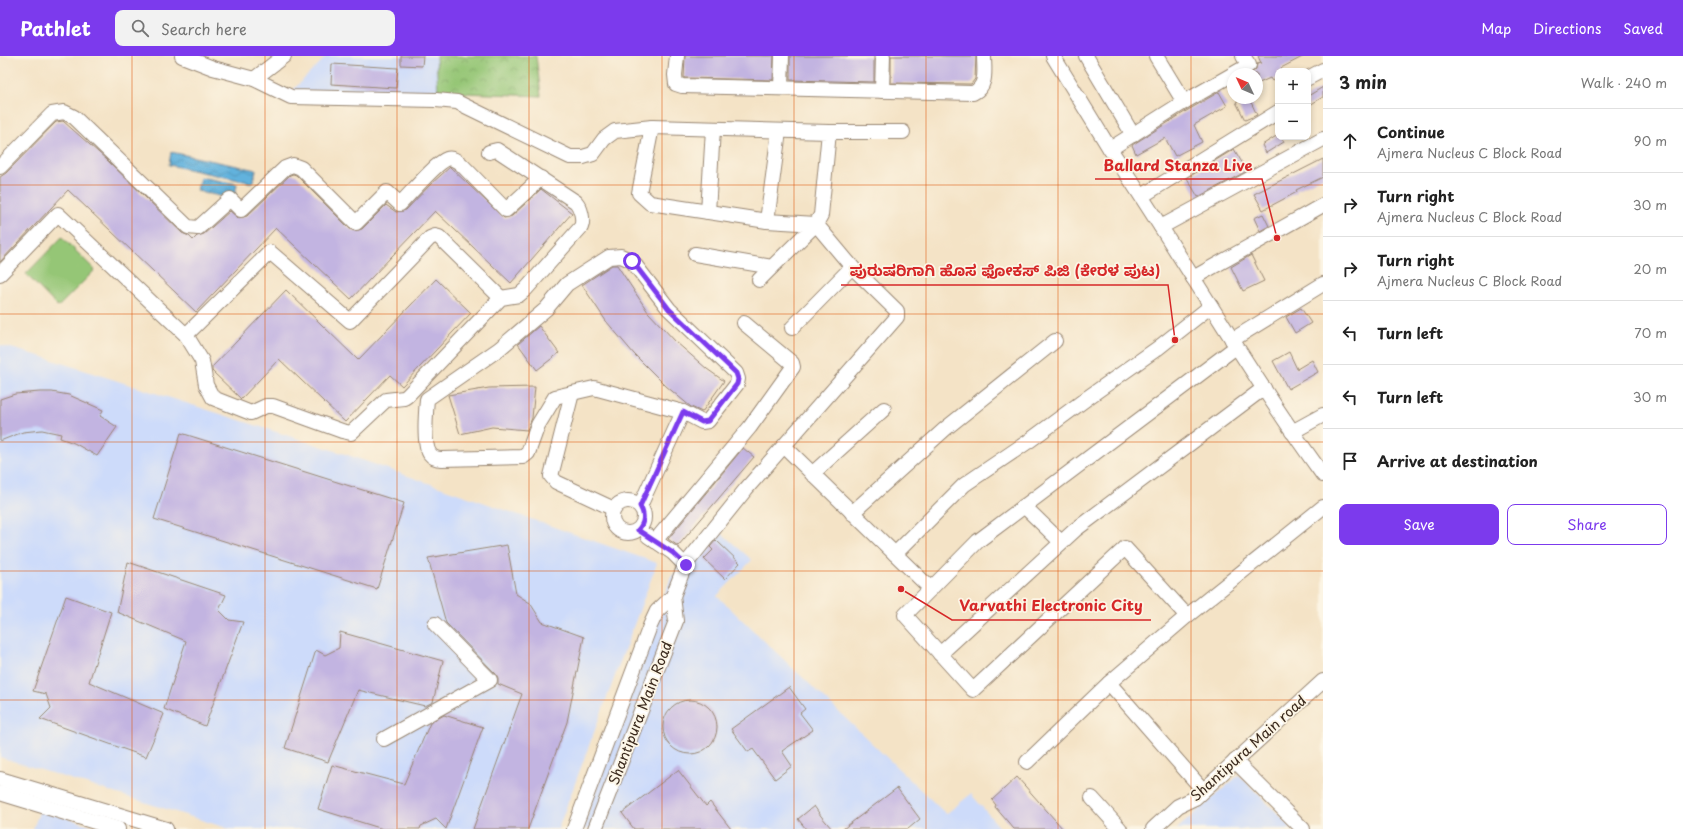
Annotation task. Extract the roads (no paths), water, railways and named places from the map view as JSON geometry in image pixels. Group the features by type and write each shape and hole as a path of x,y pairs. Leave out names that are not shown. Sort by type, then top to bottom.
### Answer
{"street":[{"path":"182,56 214,68 254,79 291,97 436,100 457,102 570,157 583,157 593,154 604,139 615,130 652,126 779,131 903,132"},
{"path":"254,79 284,56"},
{"path":"677,56 675,75 676,84 682,86 973,93 980,90 983,83 984,56"},
{"path":"781,88 782,56"},
{"path":"882,91 883,56"},
{"path":"1053,56 1110,150 1142,196 1234,344 1292,432 1323,475"},
{"path":"1086,56 1133,135"},
{"path":"1156,56 1184,102"},
{"path":"1110,150 1184,102 1249,65 1243,56"},
{"path":"1311,76 1323,70"},
{"path":"0,167 52,114 64,112 74,116 188,227 198,228 230,199 241,210 285,168 293,165 301,168 356,223 387,192 400,204 439,164 448,158 461,164 506,210 541,178"},
{"path":"1142,196 1275,114"},
{"path":"574,829 653,619 657,611 673,596 686,565 746,489 897,317 897,311 852,267 816,224 767,221 650,203 639,193 652,126"},
{"path":"708,212 712,129"},
{"path":"767,221 779,131"},
{"path":"759,280 816,224 821,215 829,132"},
{"path":"1161,227 1323,139"},
{"path":"0,274 58,214 186,335 202,361 206,385 213,398 251,413 260,408 273,406 351,433 386,400 404,398 407,396 501,298 519,295 526,289 581,227 583,222 579,206 576,202 497,150 488,152"},
{"path":"1193,278 1323,205"},
{"path":"186,335 270,252 350,321 430,238 435,236 438,237 501,298"},
{"path":"695,254 772,267"},
{"path":"621,256 632,261 669,309 736,373 738,379 737,384 708,421 702,422 683,412 594,388 555,397 538,425 528,453 523,457 435,459 430,454 427,446 427,399 499,349 546,309 567,284 608,257 621,256"},
{"path":"792,328 852,267"},
{"path":"1187,616 1125,548 973,690 905,615 978,541 1234,344 1323,284"},
{"path":"895,554 964,484 1029,441 1158,348 1211,306"},
{"path":"655,541 750,427 794,367 792,363 744,323"},
{"path":"852,513 944,429 1055,341"},
{"path":"940,654 1075,530 1264,388"},
{"path":"572,394 551,476 556,482 614,509"},
{"path":"812,474 884,409"},
{"path":"640,506 683,412"},
{"path":"1292,432 1323,415"},
{"path":"784,446 930,589"},
{"path":"625,501 636,503 640,506 644,516 642,526 638,530 628,533 618,530 612,521 614,509 620,503 625,501"},
{"path":"1024,506 1061,542"},
{"path":"1027,762 1110,683 1187,616 1323,507"},
{"path":"638,530 673,553 686,565"},
{"name":"Shantipura Main Road","path":"596,829 676,621 673,596"},
{"path":"384,739 490,680 435,624"},
{"name":"Shantipura Main road","path":"1153,829 1178,806 1199,794 1323,680"},
{"path":"1110,683 1199,794"},
{"path":"1235,762 1303,829"},
{"path":"0,779 166,829"},
{"path":"0,794 118,829"},
{"name":"Shantipura Main Road","path":"1166,829 1184,812 1199,794"},
{"path":"1092,798 1120,829"}],"water":[{"path":"171,152 256,170 253,183 169,165"},
{"path":"200,177 237,184 234,199 197,191"}],"place":[{"name":"Ballard Stanza Live","path":"1277,238"},
{"name":"ಪುರುಷರಿಗಾಗಿ ಹೊಸ ಫೋಕಸ್ ಪಿಜಿ (ಕೇರಳ ಪುಟ)","path":"1175,340"},
{"name":"Varvathi Electronic City","path":"901,589"}]}
